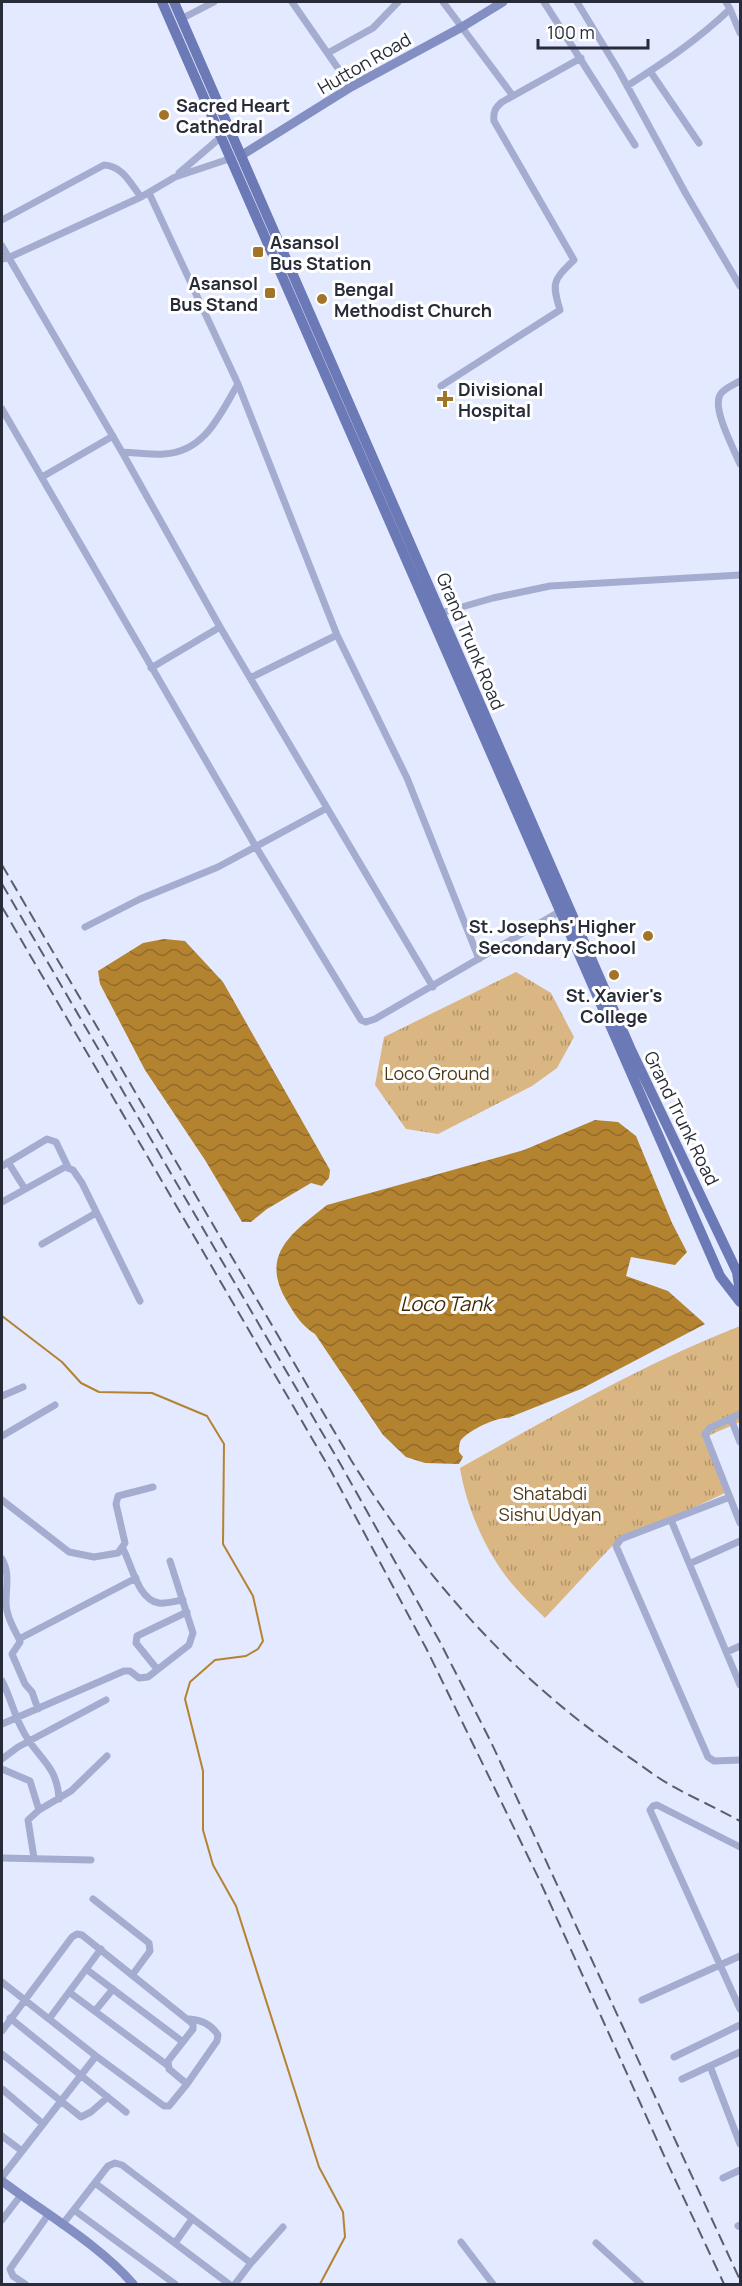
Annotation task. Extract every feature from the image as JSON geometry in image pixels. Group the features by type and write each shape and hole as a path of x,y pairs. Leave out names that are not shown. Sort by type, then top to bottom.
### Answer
{"main road":[{"path":"162,2 564,909 720,1276 741,1302"},
{"name":"Grand Trunk Road","path":"174,2 441,613 564,909 737,1272 741,1293"}],"street":[{"path":"181,19 214,2"},
{"path":"292,2 351,87"},
{"path":"328,53 373,28 398,2"},
{"path":"443,2 513,96"},
{"name":"Hutton Road","path":"242,155 259,147 351,87 462,27 503,2"},
{"path":"544,2 635,145"},
{"path":"577,2 741,286"},
{"path":"726,2 741,33"},
{"path":"627,86 698,36 730,9"},
{"path":"441,386 560,310 554,290 558,277 574,260 494,121 493,114 496,107 513,96 581,58"},
{"path":"650,71 699,143"},
{"path":"5,258 149,193 175,177 221,137"},
{"path":"175,177 242,155"},
{"path":"2,220 104,165 121,170 141,197"},
{"path":"149,193 238,384 337,635 407,778 479,959"},
{"path":"2,246 5,258 113,436 219,627 433,987"},
{"path":"741,381 723,391 718,401 724,426 741,464"},
{"path":"122,452 166,454 197,444 211,431 238,384"},
{"path":"2,409 256,847 361,1020 366,1022 375,1020 564,909"},
{"path":"42,477 113,436"},
{"path":"441,613 493,598 550,586 741,575"},
{"path":"151,668 219,627"},
{"path":"250,678 337,635"},
{"path":"85,927 140,899 180,884 256,847 327,808"},
{"path":"25,1189 5,1164 46,1139 52,1139 56,1142 68,1167 82,1183 140,1301"},
{"path":"2,1202 64,1167 68,1167"},
{"path":"42,1244 96,1213"},
{"path":"2,1396 23,1387"},
{"path":"2,1436 55,1405"},
{"path":"741,1414 710,1428 705,1434 741,1523"},
{"path":"731,1419 741,1442"},
{"path":"153,1486 120,1495 116,1499 125,1537 123,1549 143,1592 156,1602 183,1600"},
{"path":"730,1497 621,1539 617,1542 617,1551 708,1757 714,1761 741,1760"},
{"path":"2,1500 69,1552 94,1557 110,1556 123,1549"},
{"path":"671,1520 741,1685"},
{"path":"690,1563 741,1541"},
{"path":"2,1559 8,1572 4,1604 20,1642 12,1654 25,1684 32,1692 38,1709"},
{"path":"2,1724 124,1671 130,1671 139,1678 143,1678 189,1645 193,1633 170,1561"},
{"path":"19,1639 136,1578"},
{"path":"157,1669 136,1643 136,1636 187,1612"},
{"path":"727,1652 741,1646"},
{"path":"2,1681 17,1718 30,1741 55,1774 59,1799"},
{"path":"2,1759 30,1741 106,1701"},
{"path":"34,1858 28,1820 84,1779 107,1756"},
{"path":"2,1769 30,1781 39,1810"},
{"path":"741,1847 657,1805 650,1810 741,2009"},
{"path":"2,1858 91,1860"},
{"path":"93,1899 149,1943 150,1952 133,1974"},
{"path":"2,2031 72,1937 77,1934 82,1935 194,2024 193,2029 167,2065"},
{"path":"49,2019 101,1949"},
{"path":"642,2000 741,1956"},
{"path":"86,1969 183,2042"},
{"path":"2,1982 164,2106 173,2104 217,2041 218,2035 208,2024 190,2019"},
{"path":"95,2012 112,1989"},
{"path":"69,1992 167,2065 187,2084"},
{"path":"10,2018 126,2112"},
{"path":"674,2057 741,2025"},
{"path":"682,2079 741,2052"},
{"path":"2,2054 81,2117 92,2112 108,2097"},
{"path":"96,2055 2,2179 120,2270 133,2284"},
{"path":"710,2066 741,2144"},
{"path":"2,2089 43,2124"},
{"path":"2,2136 22,2151"},
{"path":"62,2225 108,2166 115,2163 122,2165 251,2263"},
{"path":"723,2178 741,2170"},
{"path":"95,2183 229,2284"},
{"path":"2,2220 21,2195"},
{"path":"74,2210 175,2284"},
{"path":"24,2284 14,2276 10,2269 48,2215"},
{"path":"175,2243 192,2219"},
{"path":"235,2284 283,2227"},
{"path":"461,2242 493,2284"},
{"path":"596,2243 641,2284"}],"green space":[{"name":"Loco Ground","path":"516,972 551,993 574,1037 557,1068 532,1086 438,1134 406,1129 375,1085 384,1037"},
{"name":"Shatabdi Sishu Udyan","path":"740,1326 740,1422 703,1438 727,1492 612,1546 545,1618 513,1585 486,1545 467,1499 460,1468 633,1374"}],"water":[{"path":"164,939 185,941 223,982 330,1170 329,1178 322,1186 311,1183 267,1209 251,1222 242,1222 205,1160 145,1070 100,984 98,971 143,943"},
{"name":"Loco Tank","path":"595,1120 618,1122 636,1136 672,1223 687,1252 675,1265 631,1257 626,1276 668,1291 705,1324 581,1389 475,1429 460,1442 459,1452 463,1457 459,1464 425,1463 406,1457 383,1435 315,1334 303,1324 288,1303 280,1286 277,1271 278,1258 283,1246 302,1225 327,1205 524,1150"}],"waterway":[{"path":"2,1316 62,1362 81,1383 99,1392 152,1393 207,1416 224,1444 223,1544 253,1596 263,1641 258,1649 246,1656 215,1660 190,1682 185,1699 203,1771 203,1830 213,1865 236,1906 319,2167 343,2212 345,2237 320,2284"}],"railway":[{"path":"2,865 351,1460 408,1544 473,1622 545,1693 660,1779 740,1821"},
{"path":"2,884 341,1465 440,1642 491,1742 740,2280"},
{"path":"2,907 331,1471 426,1648 539,1879 724,2284"}],"place":[{"name":"Sacred Heart Cathedral","path":"164,115"},
{"name":"Asansol Bus Station","path":"258,252"},
{"name":"Asansol Bus Stand","path":"270,293"},
{"name":"Bengal Methodist Church","path":"322,299"},
{"name":"Divisional Hospital","path":"445,399"},
{"name":"St. Josephs' Higher Secondary School","path":"648,936"},
{"name":"St. Xavier's College","path":"614,975"}]}
